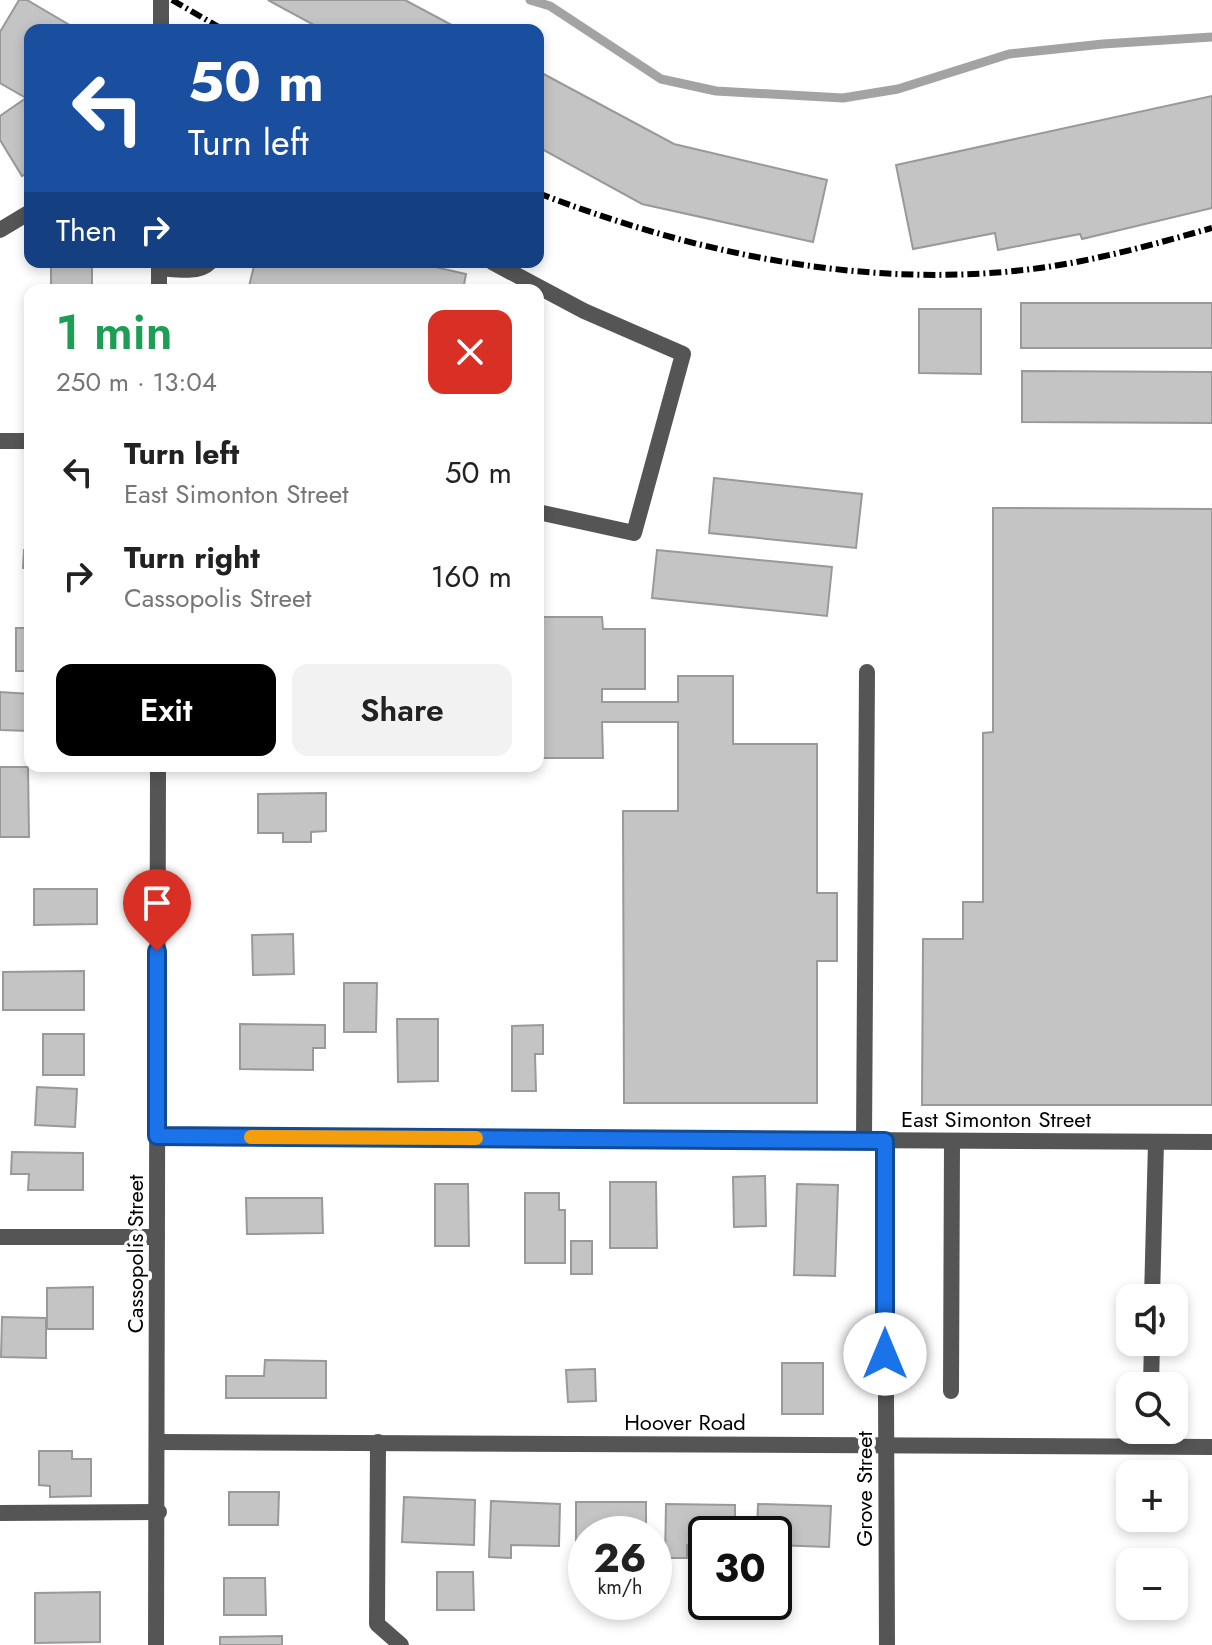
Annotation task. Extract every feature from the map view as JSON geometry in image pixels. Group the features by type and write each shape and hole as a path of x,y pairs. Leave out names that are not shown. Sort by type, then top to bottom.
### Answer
{"street":[{"path":"161,0 161,24"},
{"path":"0,230 24,216"},
{"path":"503,268 533,284"},
{"path":"544,290 584,311 683,354 634,533 544,513"},
{"path":"0,441 24,441"},
{"path":"864,1141 867,672"},
{"name":"Cassopolis Street","path":"156,1645 159,1512 158,772"},
{"name":"East Simonton Street","path":"157,1136 1212,1142"},
{"name":"Grove Street","path":"885,1141 887,1645"},
{"path":"951,1391 952,1142"},
{"path":"1152,1284 1156,1142"},
{"path":"0,1237 157,1237"},
{"name":"Hoover Road","path":"159,1442 1212,1447"},
{"path":"378,1442 377,1624 401,1645"},
{"path":"0,1513 159,1512"}],"building":[{"path":"19,0 27,0 68,24 24,24 24,97 0,83 0,32"},
{"path":"268,0 405,0 450,24 312,24"},
{"path":"544,74 674,144 827,180 813,242 642,204 544,150"},
{"path":"1212,96 1212,208 1082,239 1080,234 998,250 995,233 913,249 896,165"},
{"path":"24,99 22,176 0,140 0,116"},
{"path":"51,268 92,268 92,284 51,284"},
{"path":"254,268 440,268 466,274 464,284 250,284"},
{"path":"1021,303 1212,303 1212,348 1021,348"},
{"path":"919,309 981,309 981,374 919,373"},
{"path":"1022,371 1212,372 1212,423 1022,422"},
{"path":"714,478 862,494 856,548 709,533"},
{"path":"993,508 1212,509 1212,1105 922,1105 923,939 963,939 963,902 983,902 983,733 993,732"},
{"path":"657,550 832,567 827,616 652,598"},
{"path":"544,617 602,617 603,629 645,629 645,689 602,689 602,702 678,702 678,676 733,676 733,744 817,744 817,893 837,893 837,961 817,961 817,1103 624,1103 623,811 678,811 678,722 602,722 603,758 544,758"},
{"path":"16,628 24,628 24,671 16,671"},
{"path":"0,692 24,694 24,731 0,730"},
{"path":"0,767 24,767 24,772 28,772 29,837 0,837"},
{"path":"326,793 326,831 311,832 311,842 283,842 283,833 258,833 258,794"},
{"path":"34,889 97,889 97,924 34,925"},
{"path":"293,934 294,974 253,975 252,935"},
{"path":"84,971 84,1010 3,1010 3,972"},
{"path":"344,983 377,983 376,1032 344,1032"},
{"path":"397,1019 438,1019 438,1081 398,1082"},
{"path":"240,1024 325,1025 325,1048 313,1048 313,1070 240,1069"},
{"path":"543,1025 543,1054 535,1054 536,1091 512,1091 512,1026"},
{"path":"43,1034 84,1034 84,1075 43,1075"},
{"path":"37,1087 77,1089 75,1127 35,1125"},
{"path":"12,1152 83,1153 83,1190 28,1190 29,1174 11,1174"},
{"path":"765,1176 766,1226 734,1227 733,1177"},
{"path":"610,1182 656,1182 657,1248 610,1248"},
{"path":"435,1184 468,1184 469,1246 435,1246"},
{"path":"797,1184 838,1185 835,1276 794,1275"},
{"path":"525,1193 559,1193 559,1210 565,1210 565,1263 525,1263"},
{"path":"246,1198 322,1198 323,1233 247,1234"},
{"path":"571,1241 592,1241 592,1274 571,1274"},
{"path":"93,1287 93,1329 47,1329 47,1288"},
{"path":"2,1317 46,1318 46,1358 1,1357"},
{"path":"265,1360 326,1361 326,1398 226,1398 226,1376 264,1376"},
{"path":"782,1363 823,1363 823,1414 782,1414"},
{"path":"595,1369 596,1401 568,1402 566,1370"},
{"path":"39,1451 72,1451 72,1459 91,1459 91,1496 50,1497 50,1486 39,1485"},
{"path":"229,1492 279,1492 278,1525 229,1525"},
{"path":"404,1497 475,1500 474,1545 402,1542"},
{"path":"491,1501 560,1504 559,1546 511,1545 511,1558 489,1557"},
{"path":"576,1502 646,1502 646,1516 576,1516"},
{"path":"666,1504 735,1505 735,1516 688,1516 687,1558 672,1558 672,1516 666,1516"},
{"path":"758,1504 831,1506 829,1547 792,1546 792,1516 758,1516"},
{"path":"437,1572 473,1572 474,1610 437,1610"},
{"path":"224,1578 265,1578 266,1615 224,1615"},
{"path":"100,1592 100,1642 35,1643 35,1593"},
{"path":"282,1636 282,1645 220,1645 220,1637"}],"waterway":[{"path":"530,0 550,6 661,79 716,91 843,98 898,89 1009,54 1212,37"}],"railway":[{"path":"172,0 214,24"},
{"path":"544,195 659,234 721,250 784,262 912,275 976,274 1062,265 1212,228"}],"slow traffic":[{"path":"251,1137 476,1138"}],"route":[{"path":"157,951 157,1136 885,1141 885,1354"}]}
